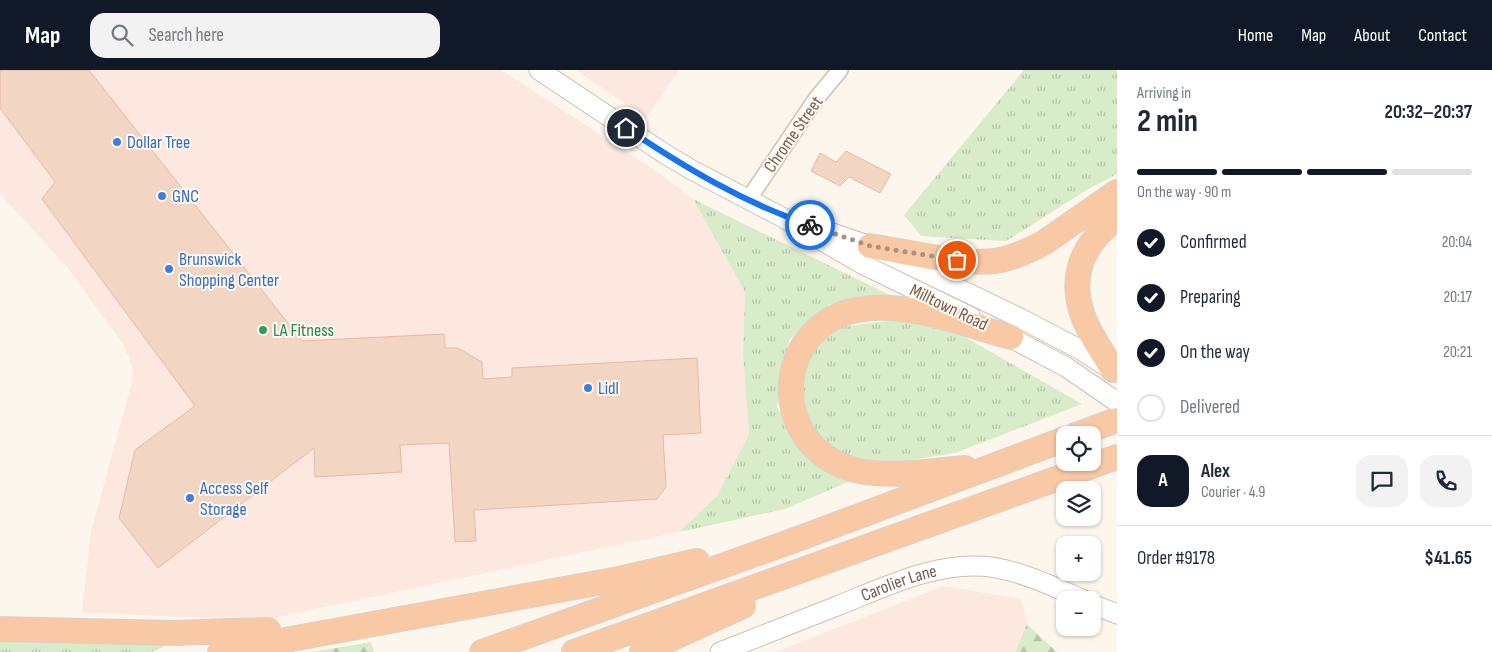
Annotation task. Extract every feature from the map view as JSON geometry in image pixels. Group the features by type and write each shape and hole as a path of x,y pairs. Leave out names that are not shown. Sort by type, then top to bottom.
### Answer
{"highway":[{"path":"870,246 957,260 984,262 1009,258 1033,249 1045,242 1117,192"},
{"path":"1115,372 1084,317 1076,285 1081,263 1087,251 1102,230 1117,218"},
{"path":"992,466 883,473 857,471 845,467 823,454 805,436 794,414 791,402 791,380 797,358 808,338 840,314 853,311 880,308 912,311 929,314 1011,338"},
{"path":"1099,426 1112,421"},
{"path":"482,652 803,537 1056,442"},
{"path":"574,652 1117,457"},
{"path":"642,652 900,535"},
{"path":"220,652 619,579 803,537"},
{"path":"0,629 206,633 355,627"}],"street":[{"name":"Milltown Road","path":"539,70 665,154 778,215 862,264 1011,338 1066,368 1110,397"},
{"name":"Chrome Street","path":"748,200 816,100 840,70"},
{"name":"Milltown Road","path":"778,215 870,246 1020,318 1079,349 1115,372"},
{"name":"Carolier Lane","path":"720,652 884,588 944,568 974,566 1006,570 1062,591"},
{"path":"1101,608 1117,614"}],"shaded area":[{"path":"0,70 501,70 662,175 693,199 745,292 743,354 749,434 717,496 679,532 259,621 82,612 91,532 133,378 133,368 123,344 67,267 0,194"},
{"path":"576,70 679,70 646,118"},
{"path":"944,586 1021,599 1027,624 1015,652 775,652"}],"green space":[{"path":"1024,70 1117,70 1117,174 1085,191 1006,241 921,236 904,215"},
{"path":"693,199 898,299 830,304 789,340 777,407 810,461 850,481 785,509 679,532 717,496 749,434 743,354 745,292"},
{"path":"901,319 963,336 1082,404 955,453 886,464 837,453 806,419 802,378 812,350 841,327"},
{"path":"1027,624 1057,652 1015,652"},
{"path":"0,637 170,644 151,652 0,652"},
{"path":"371,642 374,652 312,652"}],"building":[{"path":"0,70 89,70 302,341 444,334 445,348 458,348 482,362 483,379 512,377 512,368 697,358 701,433 663,435 666,487 657,499 474,510 476,541 455,542 449,443 400,445 402,472 315,477 314,448 158,568 119,518 135,450 195,406 42,199 55,182 0,108"},
{"path":"846,151 891,174 880,193 849,177 840,186 811,171 820,153 836,162"}],"way so far":[{"path":"810,225 870,246 957,260"}],"place":[{"name":"Dollar Tree","path":"117,142"},
{"name":"GNC","path":"162,196"},
{"name":"Brunswick Shopping Center","path":"169,269"},
{"name":"LA Fitness","path":"263,330"},
{"name":"Lidl","path":"588,388"},
{"name":"Access Self Storage","path":"190,498"}],"route":[{"path":"626,128 665,154 719,185 778,215 810,225"}]}
